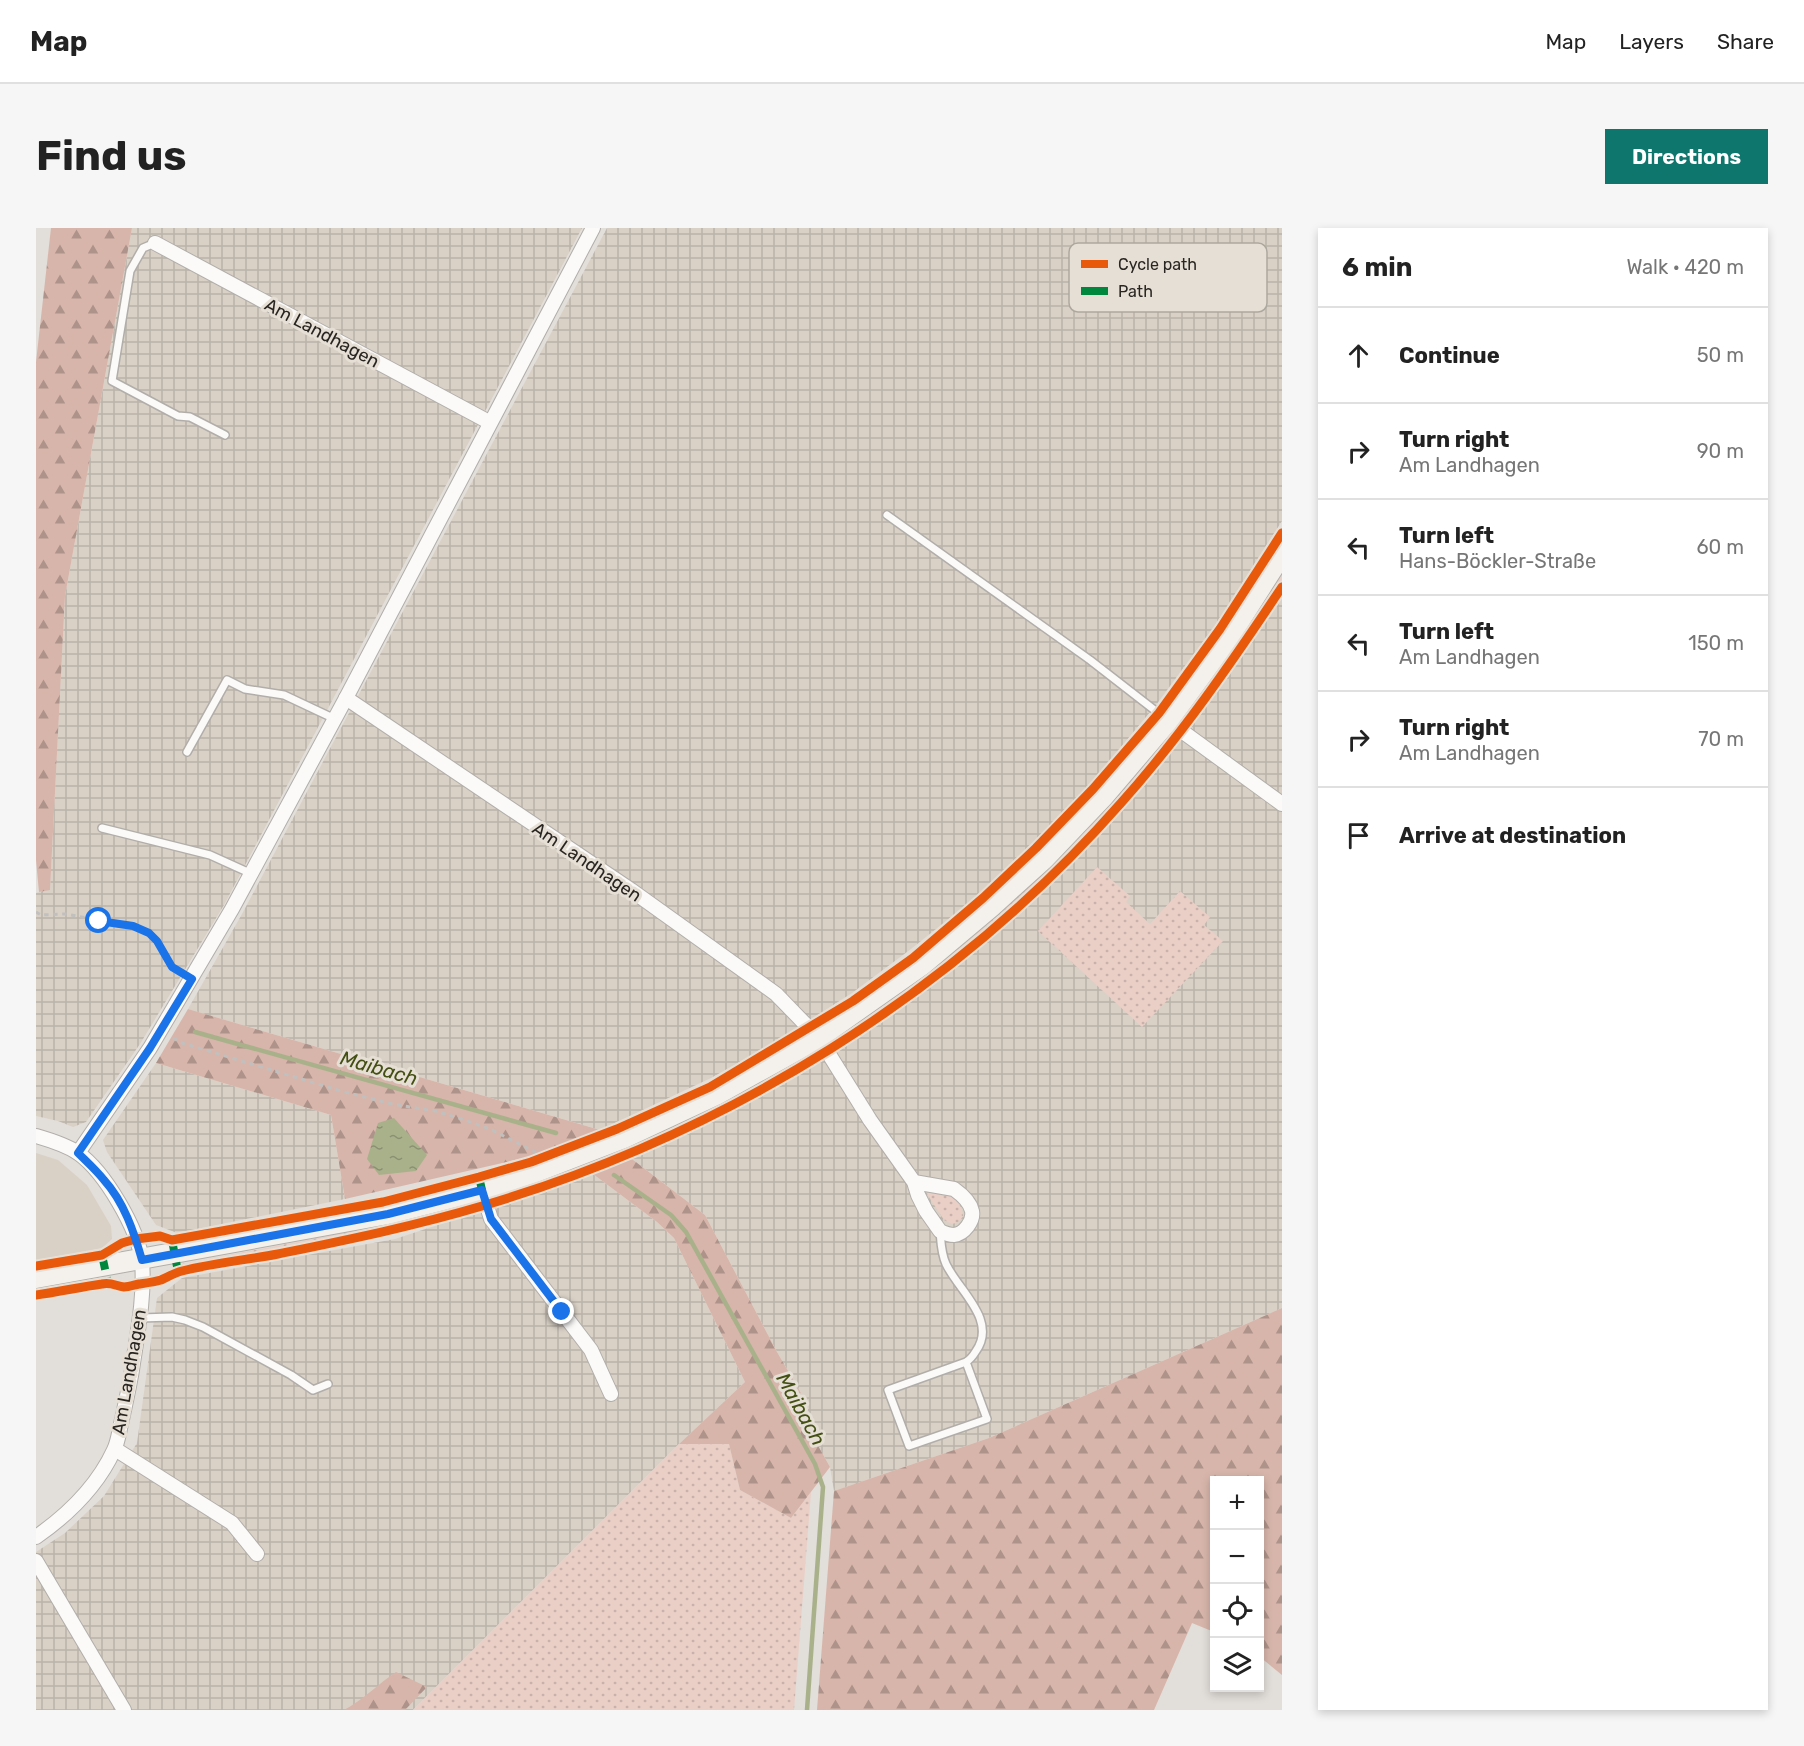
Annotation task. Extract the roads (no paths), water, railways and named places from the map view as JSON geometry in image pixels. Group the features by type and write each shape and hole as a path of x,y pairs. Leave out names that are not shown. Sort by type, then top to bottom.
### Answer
{"street":[{"path":"36,1136 49,1139 78,1153 192,979 252,874 335,719 593,228"},
{"name":"Am Landhagen","path":"155,243 489,423"},
{"path":"36,1278 388,1214 482,1190 624,1138 716,1095 817,1039 922,965 991,907 1044,858 1104,796 1168,721 1230,636 1282,554"},
{"name":"Am Landhagen","path":"346,698 631,890 776,994 827,1051 870,1120 914,1182 926,1211 940,1231"},
{"path":"1168,721 1282,804"},
{"name":"Am Landhagen","path":"36,1537 58,1522 93,1487 115,1449 129,1386 140,1318 142,1260 136,1239 126,1216 106,1182 78,1153"},
{"path":"914,1182 954,1189 965,1198 969,1205 972,1211 971,1221 962,1232 951,1235 940,1231"},
{"path":"482,1190 491,1219 591,1350 612,1394"},
{"name":"Am Landhagen","path":"115,1449 232,1523 257,1554"},
{"path":"36,1561 124,1710"}],"lane":[{"path":"155,243 143,248 130,271 112,381 178,416 190,417 225,435"},
{"path":"887,515 1090,660 1168,721"},
{"path":"187,752 227,680 244,689 284,695 335,719"},
{"path":"102,828 210,855 252,874"},
{"path":"940,1231 941,1251 946,1264 977,1312 983,1329 980,1346 966,1362 888,1390 909,1446 987,1419 966,1362"},
{"path":"140,1318 172,1317 185,1320 291,1375 313,1390 328,1384"}],"water":[{"path":"394,1118 427,1155 416,1171 379,1175 367,1159 378,1123"}],"waterway":[{"name":"Maibach","path":"195,1032 556,1133"},
{"name":"Maibach","path":"614,1175 671,1215 686,1232 815,1464 823,1487 807,1710"}]}
